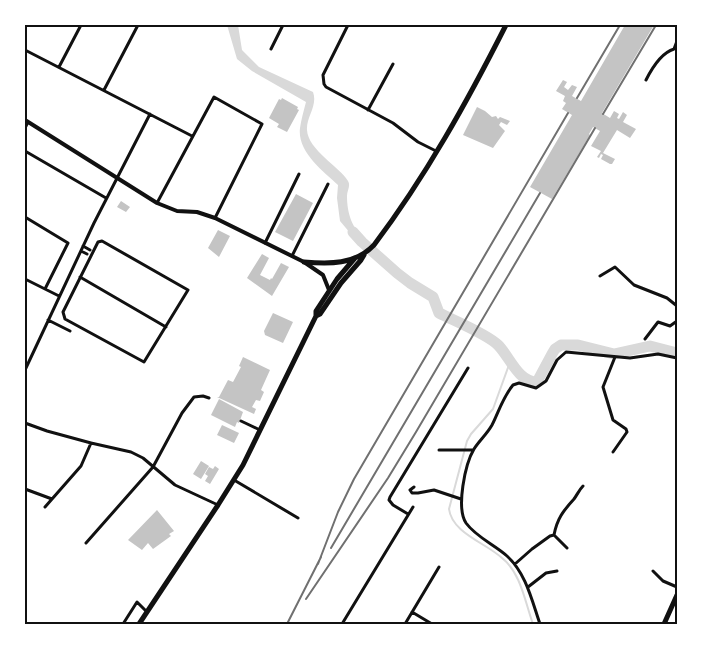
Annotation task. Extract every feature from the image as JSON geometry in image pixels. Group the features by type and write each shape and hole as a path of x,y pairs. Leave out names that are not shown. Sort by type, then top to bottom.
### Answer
{"main road":[{"path":"304,262 334,263 355,258 364,254 374,245 423,176 468,100 506,25"},
{"path":"316,316 320,314 364,254"},
{"path":"139,624 234,480 261,430 316,316 316,311 329,290 355,258"},
{"path":"664,624 677,595"}],"street":[{"path":"59,67 81,25"},
{"path":"104,90 138,25"},
{"path":"271,49 283,25"},
{"path":"348,26 326,68 324,84 326,87 393,123 418,142 437,152"},
{"path":"646,80 658,61 669,50 674,49 677,41"},
{"path":"25,50 192,136"},
{"path":"368,110 393,64"},
{"path":"157,203 214,97 262,124 215,218"},
{"path":"25,370 58,296 150,114"},
{"path":"25,128 27,120 157,203 177,211 198,212 215,218 304,262 324,275 329,290"},
{"path":"25,151 106,198"},
{"path":"265,243 299,174"},
{"path":"292,256 328,184"},
{"path":"25,217 68,243 45,289"},
{"path":"102,241 188,290 144,362 65,319 63,312 90,253 98,242 102,241"},
{"path":"83,246 90,253"},
{"path":"81,251 90,253"},
{"path":"600,276 615,267 634,285 667,298 677,306"},
{"path":"80,277 166,327"},
{"path":"25,279 58,296"},
{"path":"48,320 70,331"},
{"path":"644,339 658,322 670,326 677,321"},
{"path":"540,624 528,587 515,564 472,530 461,512 460,499 472,450 490,427 502,400 513,384 519,383 536,388 546,381 557,360 566,352 630,358 658,354 677,358"},
{"path":"613,452 626,432 626,429 613,420 603,388 615,357"},
{"path":"408,514 393,505 389,500 390,496 468,368"},
{"path":"86,542 153,467 182,412 194,397 202,396 209,398"},
{"path":"241,421 261,430"},
{"path":"25,423 47,431 131,452 143,458 176,485 218,505"},
{"path":"44,507 81,466 91,443"},
{"path":"439,450 472,450"},
{"path":"234,480 298,518"},
{"path":"515,564 532,549 554,535 561,513 583,486"},
{"path":"414,487 410,490 412,493 434,490 460,499"},
{"path":"25,489 52,498"},
{"path":"342,624 413,507"},
{"path":"554,535 567,548"},
{"path":"405,624 439,567"},
{"path":"528,587 546,573 557,571"},
{"path":"653,571 663,580 677,586"},
{"path":"123,624 137,602 147,612"},
{"path":"412,612 432,624"}],"shaded area":[{"path":"227,25 238,25 242,50 259,67 313,92 314,102 307,125 309,137 318,151 348,181 347,202 349,215 354,226 367,240 361,246 340,221 337,198 338,185 312,160 303,145 300,137 300,128 306,102 252,71 237,59"}],"building":[{"path":"625,25 654,25 602,113 610,118 614,111 619,114 617,118 619,119 623,112 627,115 623,122 636,129 630,138 617,130 603,153 615,159 610,164 601,159 603,155 601,154 599,158 597,157 601,151 591,146 600,131 593,127 552,199 530,187 572,115 562,109 566,103 563,101 565,96 556,91 563,80 567,82 564,87 568,90 572,85 577,87 572,96 581,101"},
{"path":"282,98 298,107 297,109 299,110 287,132 277,127 279,124 269,118 279,99 281,100"},
{"path":"477,107 492,117 496,116 498,119 500,117 510,121 507,125 501,122 499,125 505,131 493,148 463,135"},
{"path":"296,194 313,203 293,241 275,232"},
{"path":"121,201 130,207 126,212 117,207"},
{"path":"218,230 230,236 219,257 208,248"},
{"path":"262,254 269,258 260,275 270,280 281,263 289,267 272,296 247,278"},
{"path":"273,313 293,322 283,343 265,335 264,331"},
{"path":"243,357 270,370 261,390 264,392 260,401 256,400 252,407 256,409 254,414 217,397 219,397 228,380 233,382 241,367 239,366"},
{"path":"219,399 243,412 239,423 237,422 235,427 211,415"},
{"path":"222,425 239,433 234,443 217,435"},
{"path":"201,461 209,466 201,479 193,474"},
{"path":"215,466 219,469 210,484 205,481 208,476 205,474 209,467 213,469"},
{"path":"157,510 174,531 169,534 171,536 153,549 148,543 142,550 128,540"}],"waterway":[{"path":"353,232 397,273 433,297 439,313 479,332 498,345 519,373 530,381 537,382 555,349 561,345 578,345 614,354 650,346 677,353"},
{"path":"510,362 493,409 467,441 449,509 456,525 502,558 514,572 522,588 533,624"}],"railway":[{"path":"577,98 620,25"},
{"path":"603,114 656,25"},
{"path":"318,564 338,512 354,479 568,113"},
{"path":"306,599 388,478 595,128"},
{"path":"331,548 540,193"},
{"path":"287,624 321,557"}]}
